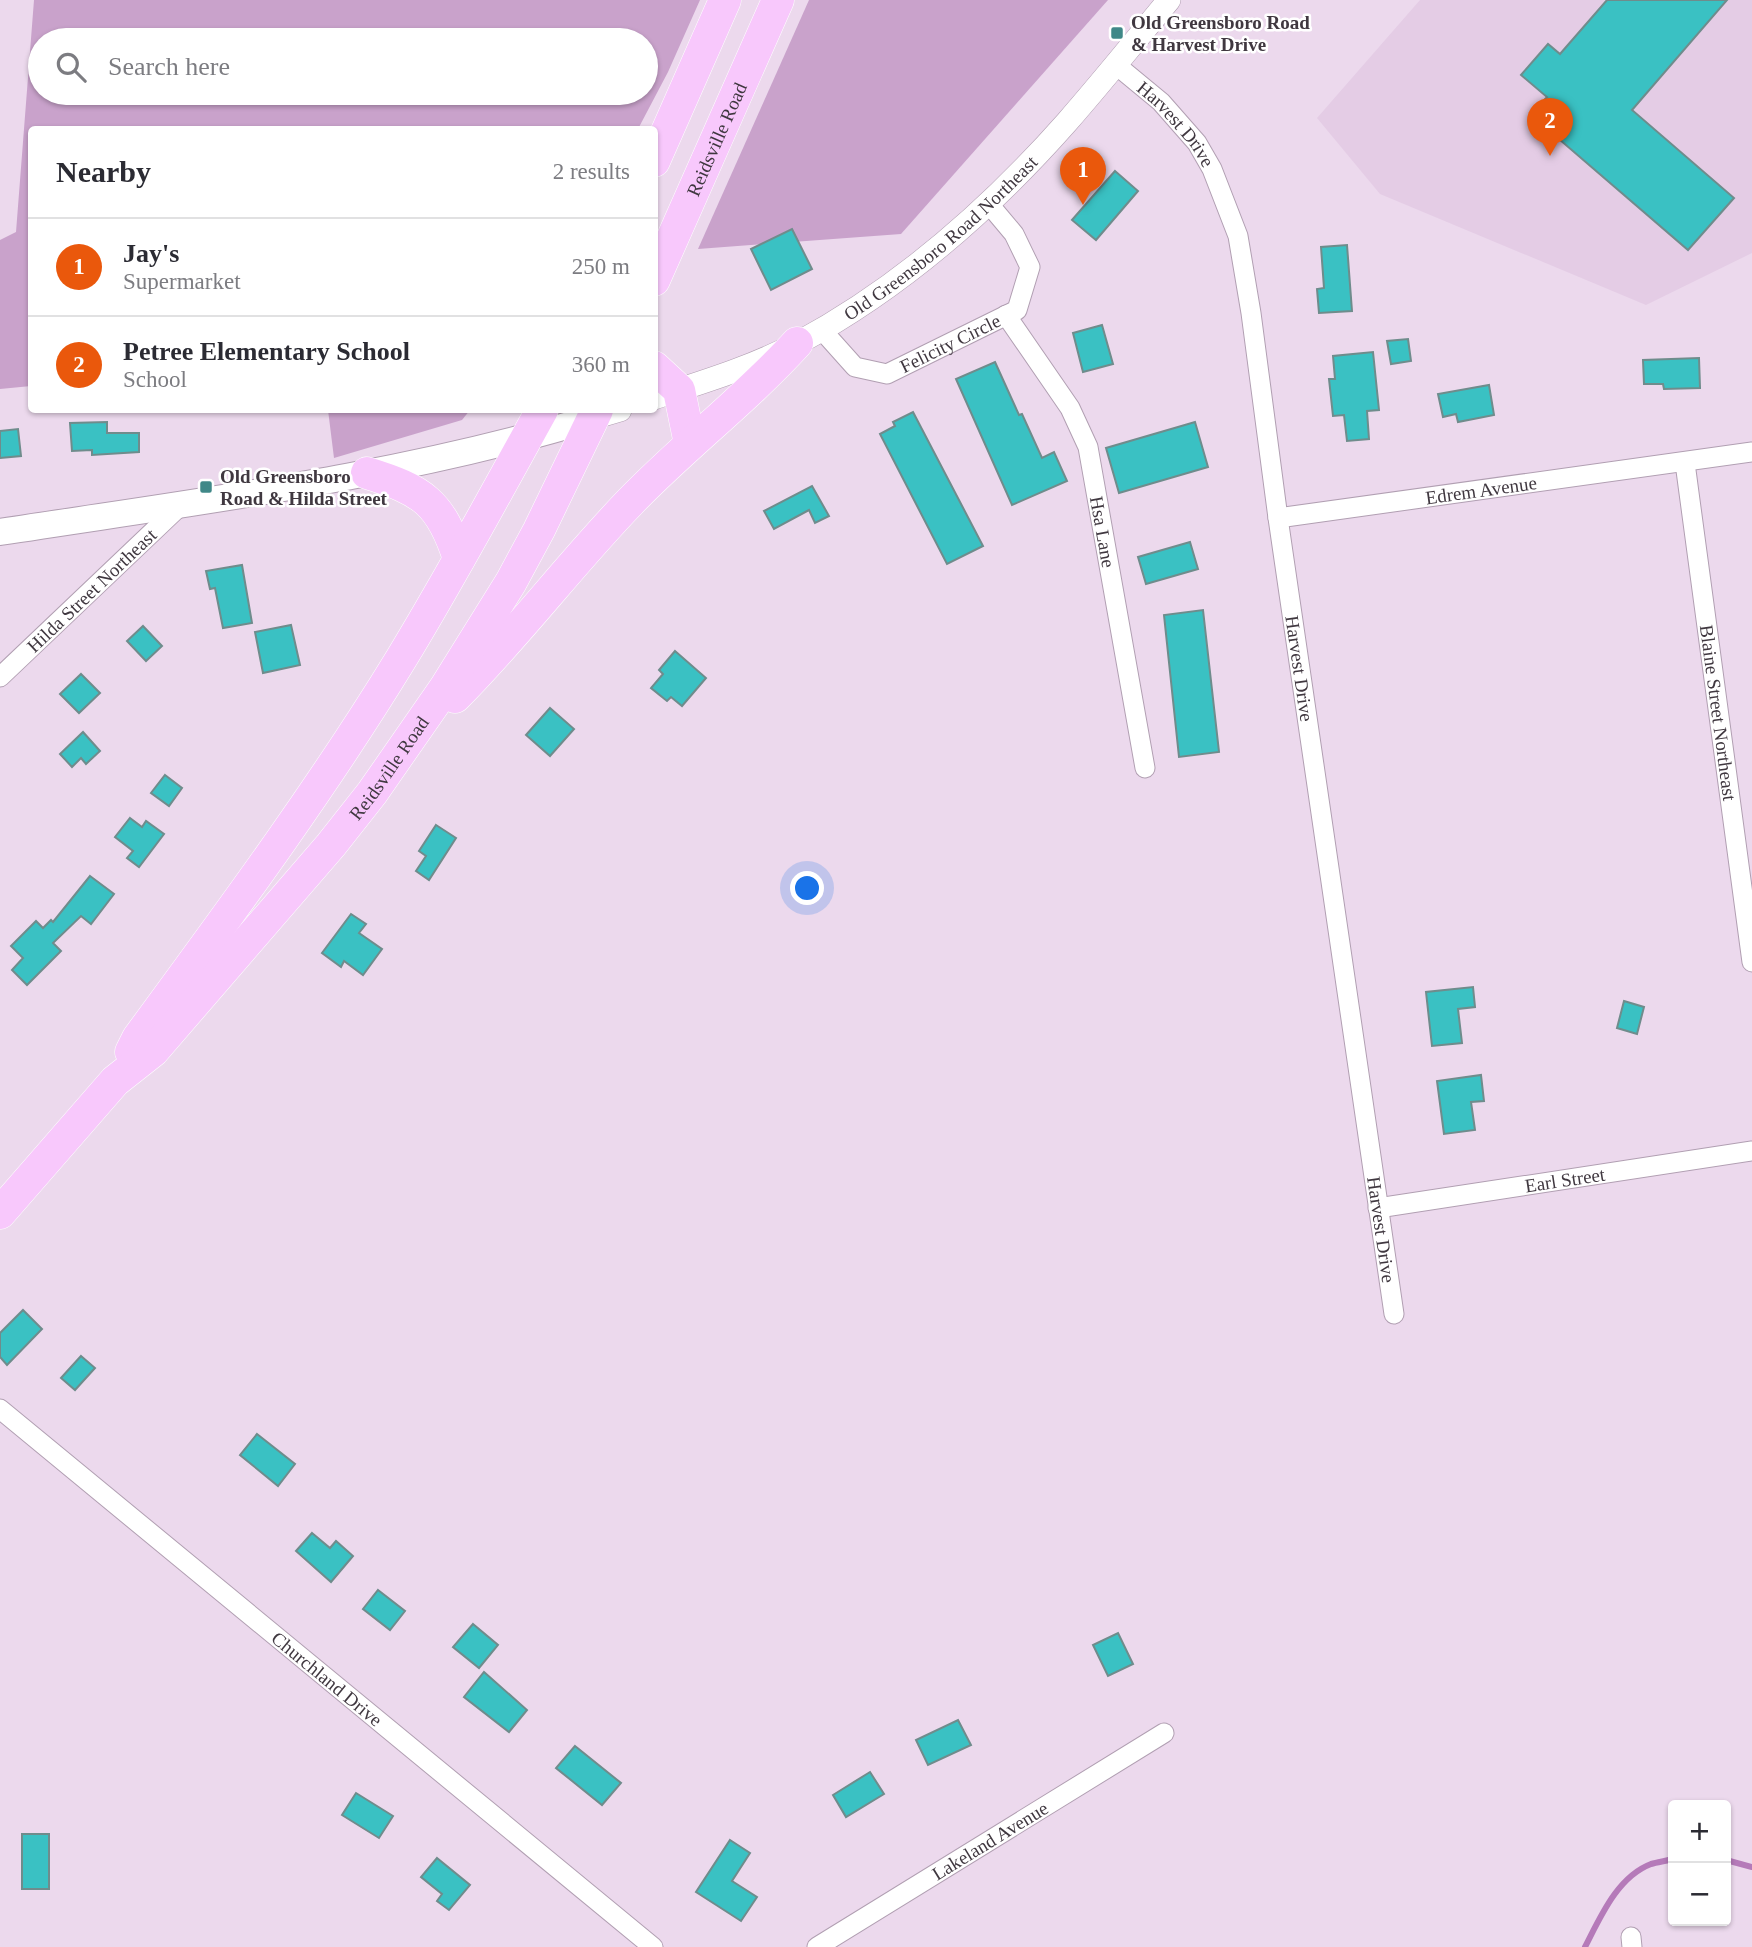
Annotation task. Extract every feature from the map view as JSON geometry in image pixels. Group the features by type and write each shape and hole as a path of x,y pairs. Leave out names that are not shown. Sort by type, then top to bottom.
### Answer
{"highway":[{"path":"658,152 726,0"},
{"name":"Reidsville Road","path":"658,271 778,0"},
{"path":"409,742 484,668 628,505 690,444 809,336"},
{"path":"658,376 690,444"},
{"name":"Reidsville Road","path":"115,1081 138,1038 241,898 401,660 540,413"},
{"name":"Reidsville Road","path":"0,1213 115,1081 153,1051 331,845 409,742 511,582 602,413"},
{"path":"367,473 401,484 427,499 448,529 459,559"}],"main road":[{"path":"0,532 367,473 526,439 600,413"}],"street":[{"name":"Old Greensboro Road Northeast","path":"666,394 737,370 809,336 907,271 988,203 1067,122 1169,0"},
{"name":"Harvest Drive","path":"1115,64 1161,102 1197,143 1212,169 1238,236 1394,1314"},
{"name":"Felicity Circle","path":"809,336 855,367 887,374 1017,310 1030,267 1014,234 988,203"},
{"name":"Hsa Lane","path":"1006,316 1070,408 1088,447 1145,768"},
{"name":"Edrem Avenue","path":"1278,518 1752,452"},
{"name":"Blaine Street Northeast","path":"1685,463 1752,962"},
{"name":"Hilda Street Northeast","path":"0,677 183,503"},
{"name":"Earl Street","path":"1378,1208 1752,1151"},
{"name":"Churchland Drive","path":"0,1409 653,1947"},
{"name":"Lakeland Avenue","path":"817,1947 1164,1734"}],"shaded area":[{"path":"34,0 700,0 658,91 658,28 32,28"},
{"path":"809,0 1108,0 901,234 698,249"},
{"path":"1420,0 1752,0 1752,253 1646,305 1380,194 1317,118"},
{"path":"28,77 28,105 651,105 640,126 28,126 28,386 0,389 0,240 16,232"},
{"path":"328,413 468,413 462,420 334,458"}],"building":[{"path":"1607,0 1727,0 1632,110 1734,198 1688,250 1531,115 1547,97 1521,75 1548,44 1560,54"},
{"path":"1115,171 1138,191 1096,240 1072,220"},
{"path":"792,229 812,269 771,290 751,249"},
{"path":"1347,245 1352,311 1319,313 1317,289 1324,288 1321,247"},
{"path":"1102,325 1113,364 1083,372 1073,333"},
{"path":"1408,339 1411,361 1391,364 1387,341"},
{"path":"1373,352 1379,410 1367,411 1369,439 1347,441 1344,415 1333,416 1329,379 1335,379 1333,356"},
{"path":"1699,358 1700,388 1664,389 1663,384 1644,384 1643,360"},
{"path":"995,362 1042,458 1054,452 1067,481 1012,505 956,379"},
{"path":"1489,385 1494,415 1458,422 1456,414 1443,417 1438,394"},
{"path":"913,412 983,546 947,564 880,434 895,426 893,422"},
{"path":"107,422 107,433 139,433 139,452 92,455 92,450 72,451 70,423"},
{"path":"1195,422 1208,467 1119,493 1106,448"},
{"path":"18,429 21,456 0,458 0,431"},
{"path":"812,486 829,516 815,523 809,510 774,529 764,511"},
{"path":"1190,542 1198,569 1146,584 1138,557"},
{"path":"242,565 252,623 223,628 215,588 210,589 206,571"},
{"path":"1203,610 1219,752 1179,757 1164,615"},
{"path":"291,625 300,665 263,673 255,632"},
{"path":"143,626 162,646 146,661 127,641"},
{"path":"675,651 706,678 682,706 671,697 667,701 651,688 663,674 659,670"},
{"path":"81,674 100,693 79,713 60,694"},
{"path":"550,708 574,729 550,756 526,735"},
{"path":"83,732 100,751 86,764 81,758 72,767 60,754"},
{"path":"165,775 182,788 169,806 151,793"},
{"path":"130,818 142,827 146,821 164,834 139,867 127,858 133,851 115,837"},
{"path":"436,825 456,838 429,880 416,871 426,856 419,851"},
{"path":"90,876 114,894 91,924 81,916 53,943 61,951 27,985 12,970 23,958 11,946 36,921 43,928 51,920 53,922"},
{"path":"351,914 366,924 359,933 382,949 363,975 344,961 341,967 322,953"},
{"path":"1473,987 1475,1007 1458,1009 1462,1043 1432,1046 1426,992"},
{"path":"1624,1001 1644,1007 1637,1034 1617,1028"},
{"path":"1481,1075 1484,1101 1471,1102 1475,1130 1444,1134 1437,1081"},
{"path":"23,1310 42,1329 7,1365 0,1357 0,1333"},
{"path":"81,1356 95,1368 75,1390 61,1378"},
{"path":"257,1434 295,1464 278,1486 240,1455"},
{"path":"312,1533 330,1548 336,1541 353,1556 331,1582 296,1551"},
{"path":"378,1590 405,1611 390,1630 363,1609"},
{"path":"473,1624 498,1645 479,1668 453,1647"},
{"path":"1118,1633 1133,1664 1108,1676 1093,1645"},
{"path":"484,1672 527,1710 509,1732 464,1697"},
{"path":"958,1720 971,1745 928,1765 916,1740"},
{"path":"575,1746 621,1783 602,1805 556,1768"},
{"path":"870,1772 884,1794 846,1817 833,1795"},
{"path":"356,1793 393,1816 379,1838 342,1815"},
{"path":"22,1834 49,1834 49,1889 22,1889"},
{"path":"730,1840 750,1853 732,1881 757,1897 741,1921 696,1892"},
{"path":"437,1858 470,1885 449,1910 437,1901 442,1894 421,1877"}],"waterway":[{"path":"1585,1947 1611,1900 1628,1878 1651,1864 1668,1860"},
{"path":"1731,1861 1752,1867"}],"place":[{"name":"Old Greensboro Road & Harvest Drive","path":"1117,33"},
{"name":"Petree Elementary School","path":"1550,156"},
{"name":"Jay's","path":"1083,205"},
{"name":"Old Greensboro Road & Hilda Street","path":"206,487"}]}
